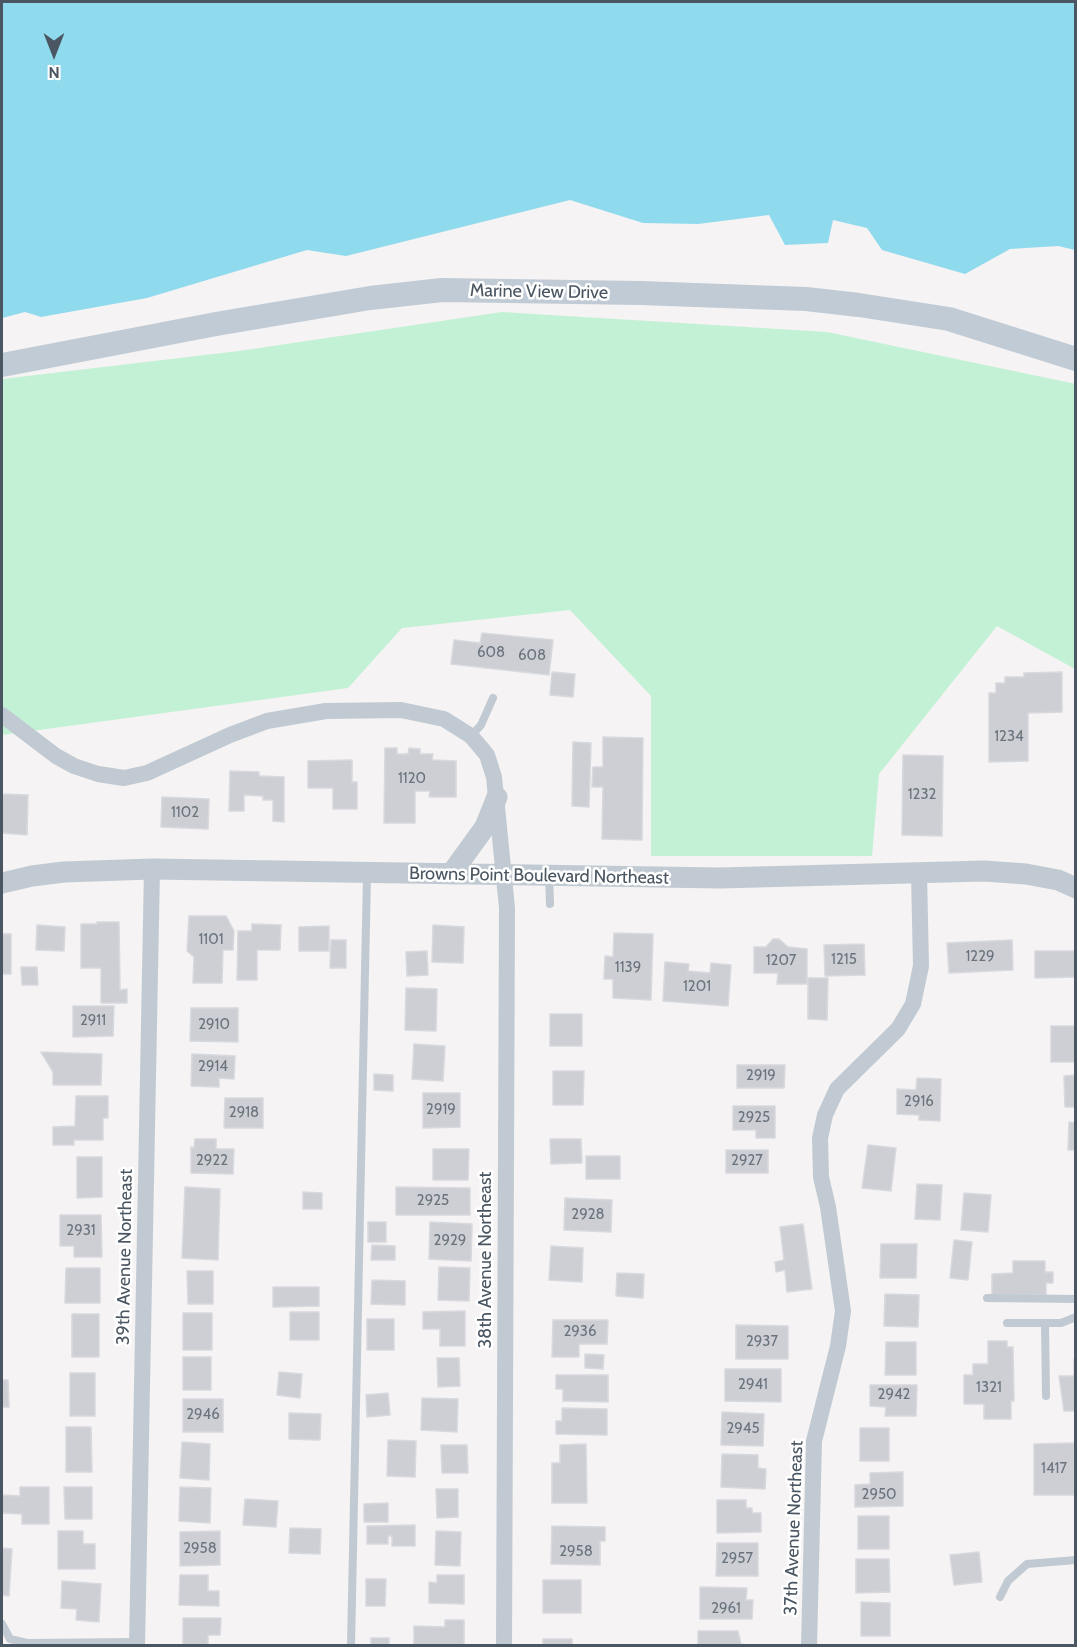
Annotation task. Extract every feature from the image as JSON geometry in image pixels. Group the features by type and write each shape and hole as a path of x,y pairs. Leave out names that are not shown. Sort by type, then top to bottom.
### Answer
{"main road":[{"name":"Marine View Drive","path":"2,365 216,324 370,298 442,290 640,293 849,304 949,319 1076,358"}],"street":[{"path":"2,715 56,756 74,766 98,774 124,778 147,773 230,735 267,721 303,714 362,709 401,710 444,719 471,736"},
{"name":"38th Avenue Northeast","path":"471,736 487,755 494,777 507,908 504,1646"},
{"path":"451,874 485,827 497,797"},
{"name":"Browns Point Boulevard Northeast","path":"2,884 32,876 64,872 152,869 367,875 504,874 778,878 984,871 1026,874 1058,880 1076,888"},
{"name":"39th Avenue Northeast","path":"137,1644 152,869"},
{"name":"37th Avenue Northeast","path":"809,1646 813,1449 838,1346 843,1311 828,1207 821,1177 820,1138 825,1115 837,1089 898,1029 914,1004 921,966 920,874"}],"lane":[{"path":"471,736 481,725 493,698"},
{"path":"351,1646 367,875"},
{"path":"549,875 550,904"},
{"path":"987,1298 1076,1299"},
{"path":"1007,1323 1061,1323 1076,1317"},
{"path":"1045,1323 1046,1396"},
{"path":"1000,1597 1008,1581 1027,1564 1076,1560"},
{"path":"2,1624 10,1639 27,1643 137,1644"}],"green space":[{"path":"502,312 827,332 1076,384 1075,669 997,626 879,774 872,856 651,856 651,696 570,610 402,628 348,688 2,735 2,379 239,351"}],"water":[{"path":"2,2 1075,2 1075,250 1058,246 1010,249 965,274 882,250 867,228 833,220 828,243 785,245 769,215 698,224 643,223 570,200 346,256 307,250 147,298 41,317 25,312 2,318"}],"building":[{"path":"482,633 553,640 549,675 451,664 454,640 480,643"},
{"path":"552,672 575,674 573,697 550,695"},
{"path":"1062,672 1062,712 1028,713 1028,761 989,762 989,693 996,693 996,683 1005,683 1005,677 1024,677 1024,673"},
{"path":"603,737 643,738 642,840 602,839 603,787 592,787 593,767 603,767"},
{"path":"573,742 591,743 589,807 572,806"},
{"path":"385,748 397,748 397,754 408,754 409,748 420,749 420,754 433,754 432,760 456,761 456,797 429,797 430,791 415,791 415,823 384,823"},
{"path":"903,755 943,756 942,836 902,835"},
{"path":"352,760 352,782 357,782 357,809 333,809 333,788 308,788 308,761"},
{"path":"230,771 259,772 259,776 284,777 284,822 273,821 273,800 263,800 263,796 244,795 244,811 229,811"},
{"path":"2,794 28,795 27,835 2,833"},
{"path":"162,797 209,799 208,829 161,827"},
{"path":"189,916 226,916 234,931 233,950 223,950 222,983 193,983 194,957 187,951"},
{"path":"97,922 119,922 120,990 127,989 127,1003 101,1003 101,968 81,968 81,924 97,924"},
{"path":"252,924 281,925 280,950 257,950 257,980 237,980 238,931 252,931"},
{"path":"37,925 65,927 64,951 36,950"},
{"path":"433,925 464,927 463,963 432,962"},
{"path":"329,926 329,951 299,951 299,927"},
{"path":"614,933 653,934 651,1000 613,998 613,979 604,979 605,956 613,957"},
{"path":"2,934 11,934 11,974 2,974"},
{"path":"773,939 779,939 788,947 807,949 807,984 777,984 778,973 754,973 754,947 766,947"},
{"path":"331,940 346,940 346,968 330,968"},
{"path":"1012,940 1013,970 949,973 947,943"},
{"path":"864,944 865,975 825,976 824,945"},
{"path":"427,951 428,975 407,976 406,952"},
{"path":"1035,951 1076,951 1076,977 1035,978"},
{"path":"665,962 689,964 688,971 710,973 711,963 731,965 728,1006 663,1001"},
{"path":"21,967 37,967 38,985 22,985"},
{"path":"808,978 828,978 827,1020 808,1019"},
{"path":"406,988 437,989 436,1031 405,1030"},
{"path":"73,1006 114,1006 113,1036 73,1037"},
{"path":"191,1008 238,1008 238,1042 190,1041"},
{"path":"550,1014 582,1014 582,1046 550,1046"},
{"path":"1051,1026 1076,1026 1076,1062 1051,1062"},
{"path":"414,1044 445,1046 443,1081 412,1079"},
{"path":"41,1052 102,1054 101,1085 53,1085 53,1072"},
{"path":"192,1054 235,1056 234,1079 219,1078 219,1087 191,1086"},
{"path":"737,1065 785,1065 784,1088 737,1088"},
{"path":"553,1071 584,1071 583,1105 553,1105"},
{"path":"374,1074 393,1075 393,1091 374,1090"},
{"path":"1076,1075 1076,1107 1065,1107 1064,1076"},
{"path":"917,1078 941,1079 940,1121 919,1120 919,1115 897,1114 897,1089 916,1090"},
{"path":"423,1093 460,1093 460,1127 423,1128"},
{"path":"76,1096 108,1096 108,1118 103,1118 103,1140 74,1140 74,1145 53,1145 53,1127 75,1126"},
{"path":"225,1098 263,1098 263,1128 224,1128"},
{"path":"733,1106 775,1106 775,1138 756,1138 756,1130 733,1130"},
{"path":"1069,1122 1076,1123 1076,1150 1068,1150"},
{"path":"195,1139 216,1139 216,1149 234,1149 233,1174 191,1173 191,1147 194,1148"},
{"path":"550,1139 581,1139 582,1163 551,1164"},
{"path":"868,1145 896,1148 891,1191 862,1188"},
{"path":"433,1149 469,1149 468,1180 433,1180"},
{"path":"726,1150 768,1150 768,1173 726,1173"},
{"path":"586,1156 620,1156 620,1179 586,1179"},
{"path":"77,1157 102,1157 102,1197 77,1198"},
{"path":"917,1184 942,1185 940,1220 915,1219"},
{"path":"185,1187 220,1189 218,1260 182,1258"},
{"path":"396,1187 470,1188 470,1215 396,1215"},
{"path":"303,1192 322,1193 322,1209 303,1209"},
{"path":"964,1193 991,1195 988,1232 961,1230"},
{"path":"565,1198 612,1200 611,1232 564,1230"},
{"path":"60,1215 101,1215 102,1257 74,1257 74,1246 60,1246"},
{"path":"368,1222 386,1222 386,1242 368,1242"},
{"path":"430,1222 472,1224 471,1261 429,1259"},
{"path":"803,1224 812,1289 787,1292 785,1270 776,1272 775,1262 784,1260 780,1227"},
{"path":"954,1240 972,1242 968,1280 950,1278"},
{"path":"881,1244 917,1244 916,1278 880,1278"},
{"path":"372,1245 395,1246 395,1260 371,1260"},
{"path":"551,1246 583,1248 582,1282 549,1280"},
{"path":"1013,1261 1045,1261 1045,1272 1053,1272 1053,1283 1046,1283 1046,1295 992,1295 992,1274 1013,1273"},
{"path":"439,1267 470,1268 469,1301 438,1300"},
{"path":"66,1268 100,1268 100,1303 65,1303"},
{"path":"187,1271 213,1271 213,1304 188,1304"},
{"path":"617,1273 644,1274 643,1298 616,1296"},
{"path":"372,1280 405,1281 405,1305 371,1304"},
{"path":"273,1287 319,1287 319,1306 273,1307"},
{"path":"885,1294 919,1295 918,1327 884,1326"},
{"path":"465,1311 465,1346 440,1346 440,1329 423,1329 423,1312"},
{"path":"290,1312 319,1312 319,1340 290,1340"},
{"path":"183,1313 212,1313 212,1350 183,1350"},
{"path":"72,1314 99,1314 99,1357 72,1357"},
{"path":"367,1319 394,1319 394,1350 367,1350"},
{"path":"553,1320 608,1320 607,1344 579,1344 579,1357 552,1357"},
{"path":"736,1325 788,1326 788,1359 736,1359"},
{"path":"988,1341 1007,1341 1007,1347 1013,1347 1014,1401 1011,1401 1011,1419 984,1419 984,1404 964,1404 964,1375 973,1375 973,1364 988,1364"},
{"path":"886,1342 916,1342 916,1375 885,1375"},
{"path":"585,1354 604,1355 603,1369 585,1368"},
{"path":"183,1357 211,1357 211,1390 183,1390"},
{"path":"437,1358 459,1358 460,1386 438,1387"},
{"path":"1074,1359 1076,1411 1064,1411 1059,1376 1074,1376"},
{"path":"725,1369 781,1369 781,1402 725,1401"},
{"path":"279,1372 302,1374 300,1398 277,1395"},
{"path":"70,1373 95,1373 95,1416 70,1416"},
{"path":"556,1375 608,1375 608,1402 563,1401 563,1389 556,1389"},
{"path":"2,1380 8,1380 9,1407 2,1407"},
{"path":"870,1385 917,1385 916,1416 885,1416 886,1407 870,1406"},
{"path":"388,1393 390,1415 367,1417 366,1395"},
{"path":"422,1398 458,1399 457,1432 421,1430"},
{"path":"183,1399 223,1399 223,1432 183,1432"},
{"path":"562,1408 607,1409 607,1435 556,1434 556,1421 562,1421"},
{"path":"722,1412 764,1414 763,1446 721,1445"},
{"path":"289,1413 321,1414 320,1440 289,1439"},
{"path":"66,1427 91,1427 92,1472 66,1472"},
{"path":"860,1428 889,1428 889,1461 860,1461"},
{"path":"388,1440 416,1441 415,1477 387,1476"},
{"path":"182,1442 210,1444 209,1480 180,1478"},
{"path":"1074,1443 1074,1495 1034,1495 1034,1444"},
{"path":"586,1444 587,1503 552,1503 552,1463 560,1463 560,1445"},
{"path":"441,1445 467,1445 468,1473 442,1473"},
{"path":"722,1454 758,1455 758,1468 766,1469 765,1489 721,1487"},
{"path":"903,1472 903,1506 855,1507 855,1485 870,1484 870,1473"},
{"path":"20,1487 49,1487 49,1524 22,1524 22,1514 2,1513 2,1495 20,1496"},
{"path":"64,1487 92,1487 92,1519 65,1519"},
{"path":"180,1487 211,1488 210,1523 179,1521"},
{"path":"436,1489 458,1489 458,1517 437,1518"},
{"path":"245,1499 278,1501 276,1527 243,1525"},
{"path":"717,1500 746,1500 746,1508 752,1508 752,1513 761,1513 761,1532 717,1533"},
{"path":"388,1503 388,1522 364,1522 364,1504"},
{"path":"858,1516 889,1516 889,1549 858,1549"},
{"path":"415,1525 415,1546 392,1546 392,1536 388,1536 388,1544 367,1544 367,1526"},
{"path":"552,1526 605,1527 605,1541 600,1541 600,1565 551,1564"},
{"path":"290,1528 321,1529 320,1554 289,1553"},
{"path":"58,1531 83,1531 83,1544 95,1544 95,1569 58,1569"},
{"path":"220,1531 220,1565 180,1566 180,1532"},
{"path":"436,1531 461,1532 460,1566 435,1565"},
{"path":"717,1543 758,1543 758,1576 716,1576"},
{"path":"2,1548 12,1549 9,1596 2,1595"},
{"path":"979,1552 982,1582 954,1585 950,1555"},
{"path":"856,1559 889,1559 890,1592 856,1593"},
{"path":"180,1575 208,1575 208,1591 219,1591 219,1606 179,1605"},
{"path":"437,1575 464,1575 464,1604 429,1603 429,1582 437,1583"},
{"path":"366,1579 386,1579 385,1606 366,1606"},
{"path":"543,1580 581,1580 581,1613 543,1613"},
{"path":"62,1581 101,1584 99,1622 76,1620 77,1609 61,1608"},
{"path":"700,1587 747,1588 746,1600 753,1600 752,1619 700,1619"},
{"path":"861,1602 890,1603 890,1636 861,1636"},
{"path":"183,1618 221,1618 220,1635 208,1635 208,1646 183,1646"},
{"path":"445,1620 464,1620 464,1646 414,1646 414,1626 445,1627"},
{"path":"698,1631 738,1631 741,1644 751,1646 698,1646"},
{"path":"371,1638 389,1638 389,1646 371,1646"},
{"path":"543,1639 572,1639 572,1646 543,1646"}]}
